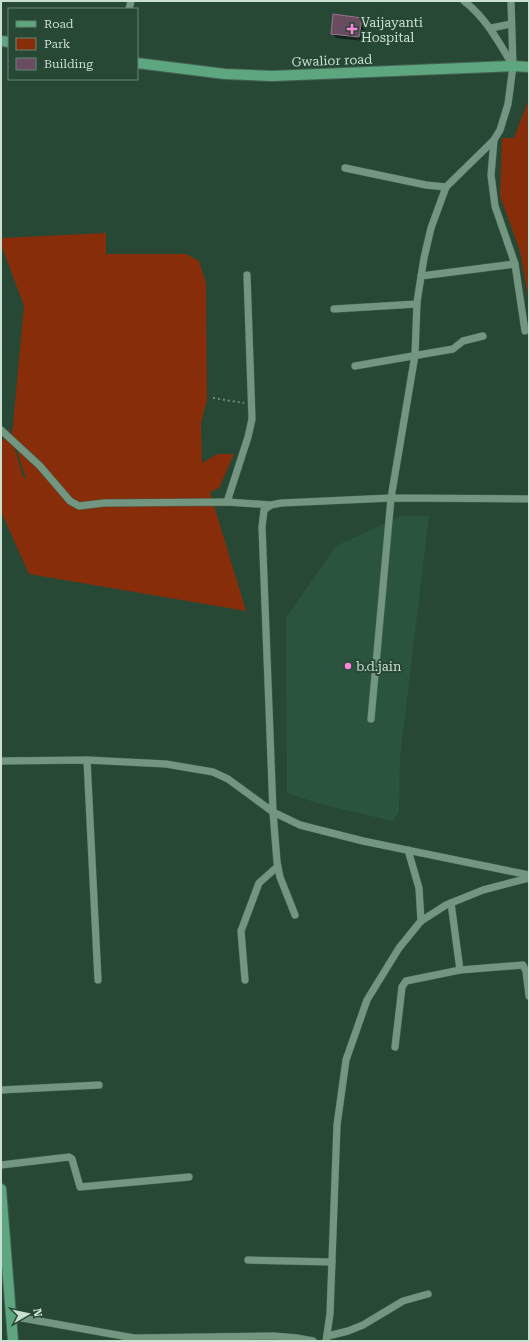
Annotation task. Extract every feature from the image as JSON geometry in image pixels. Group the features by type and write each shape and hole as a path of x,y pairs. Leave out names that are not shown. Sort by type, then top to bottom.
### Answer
{"main road":[{"name":"Gwalior road","path":"138,63 225,74 272,76 513,66 529,67"},
{"path":"1,1189 13,1341"}],"street":[{"path":"464,1 473,8 491,28 513,66"},
{"path":"371,719 391,498 415,355 417,304 430,228 446,187 494,140 500,130 508,104 513,66 510,1"},
{"path":"491,28 511,24"},
{"path":"494,140 491,175 495,206 515,264 525,331"},
{"path":"345,168 426,185 446,187"},
{"path":"421,276 515,264"},
{"path":"227,502 248,437 253,405 247,275"},
{"path":"334,309 417,304"},
{"path":"355,366 453,349 463,341 483,336"},
{"path":"1,430 40,466 70,501 79,506 104,503 227,502 271,505 281,503 391,498 529,499"},
{"path":"271,505 263,512 262,526 273,812 277,867 295,915"},
{"path":"87,760 98,980"},
{"path":"1,761 87,760 166,764 213,772 228,779 273,812 300,825 363,841 529,876"},
{"path":"408,850 419,888 421,921"},
{"path":"245,980 241,931 259,883 277,867"},
{"path":"428,1294 403,1301 353,1329 327,1338 330,1314 337,1125 346,1060 367,1000 399,948 421,921 451,903 483,890 529,876"},
{"path":"451,903 460,970"},
{"path":"395,1047 402,987 406,981 460,970 523,965 526,967 529,996"},
{"path":"1,1090 99,1085"},
{"path":"1,1164 69,1157 72,1159 80,1186 189,1177"},
{"path":"248,1260 332,1262"},
{"path":"11,1316 134,1338 274,1336 313,1341"}],"path":[{"path":"213,398 253,405"}],"shaded area":[{"name":"b.d.jain","path":"401,516 429,516 400,758 399,812 392,821 320,804 287,793 286,618 336,546"}],"green space":[{"path":"529,99 529,301 520,251 500,196 502,138 514,138"},
{"path":"106,233 106,254 186,254 199,261 206,283 207,400 201,423 202,463 217,454 234,454 219,488 210,492 246,611 29,574 1,511 1,443 9,429 23,477 26,479 12,435 24,306 1,244 1,238"}],"building":[{"path":"333,14 362,18 359,37 331,34"}],"place":[{"name":"Vaijayanti Hospital","path":"352,29"},
{"name":"b.d.jain","path":"348,666"}]}
